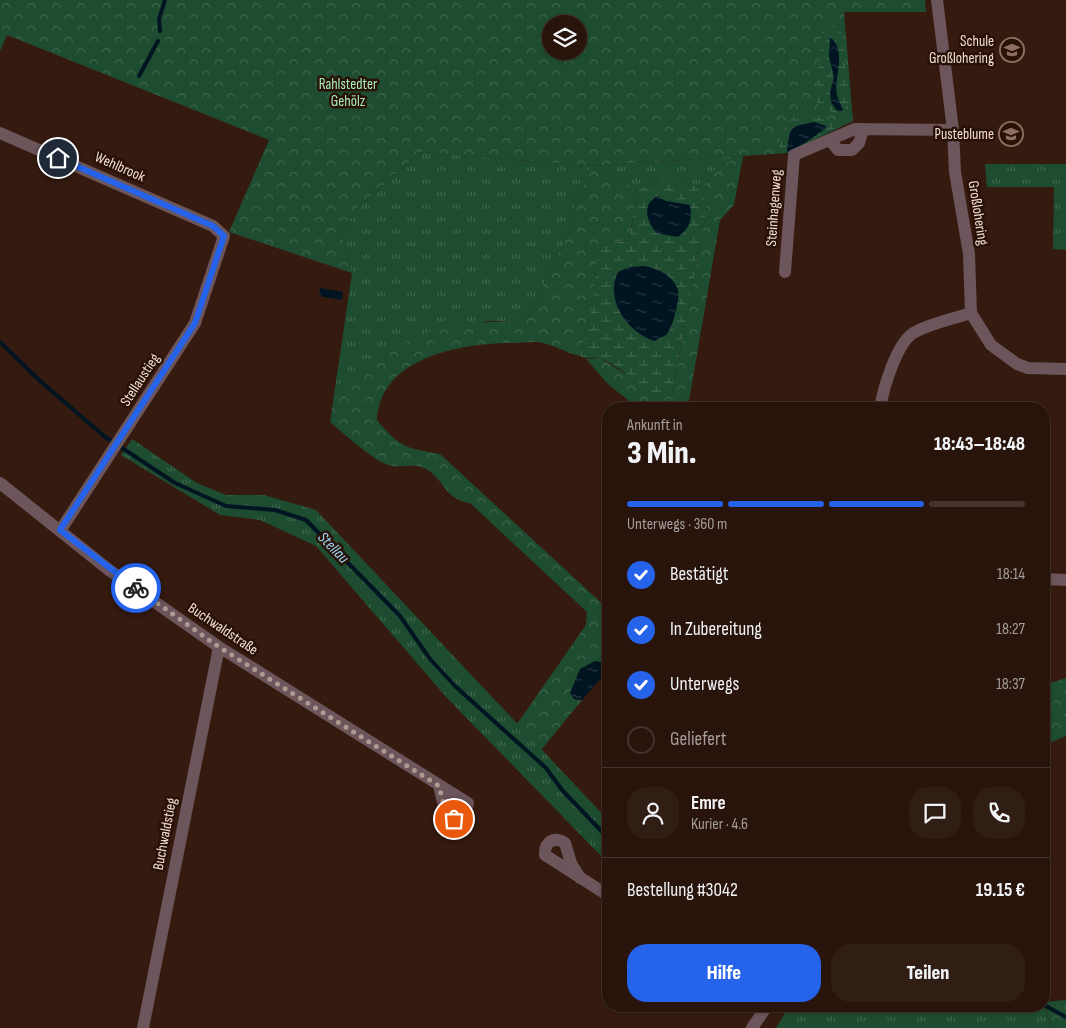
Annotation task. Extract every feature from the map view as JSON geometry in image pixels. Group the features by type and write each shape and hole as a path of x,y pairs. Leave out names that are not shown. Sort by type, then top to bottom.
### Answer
{"street":[{"name":"Großlohering","path":"937,0 953,130 955,172 969,254 971,313"},
{"name":"Steinhagenweg","path":"785,272 794,155 855,129 953,130"},
{"path":"830,140 838,150 852,150 859,143 863,129"},
{"name":"Wehlbrook","path":"0,133 213,226 224,236"},
{"name":"Stellaustieg","path":"60,530 195,323 224,236"},
{"path":"881,402 886,379 898,352 913,332 971,313 991,345 1017,364 1028,368 1066,369"},
{"name":"Buchwaldstraße","path":"0,483 110,570 219,647 439,786"},
{"path":"1050,579 1066,580"},
{"name":"Buchwaldstieg","path":"142,1028 219,647"},
{"path":"580,878 602,892"},
{"path":"752,1028 763,1012"}],"green space":[{"name":"Rahlstedter Gehölz","path":"0,0 925,0 926,12 844,12 853,121 788,153 743,156 734,205 720,220 689,402 630,402 608,384 586,359 600,358 626,374 672,394 707,208 702,188 717,167 742,156 590,166 638,189 629,240 598,246 593,304 580,356 548,344 536,342 471,346 427,358 408,368 392,381 382,399 377,420 392,436 411,448 440,454 602,604 602,662 580,669 571,693 574,699 582,700 541,750 517,724 586,625 587,612 470,503 455,498 450,494 432,473 422,467 394,466 383,463 330,422 334,395 395,347 433,331 464,324 526,321 572,225 576,194 586,183 589,166 421,152 357,208 342,234 352,273 229,232 269,140 7,35 0,51"},
{"path":"829,24 842,33 849,102 843,110 837,95 839,53 830,66 833,104 836,110 841,111 837,114 818,106 816,95 822,32"},
{"path":"803,113 814,114 840,125 805,143 825,128 793,127 790,130 788,152 778,152 784,127 791,119"},
{"path":"421,152 590,166 586,183 576,194 572,225 526,321 487,321 405,342 334,395 352,273 342,234 357,208"},
{"path":"743,156 717,167 702,188 670,179 638,189 590,166"},
{"path":"985,164 1066,164 1066,250 1053,249 1054,187 987,187"},
{"path":"670,179 702,188 707,208 672,394 654,397 609,362 599,358 580,356 593,304 598,246 629,240 638,189"},
{"path":"132,439 197,483 226,495 264,495 316,510 602,814 602,857 447,698 316,546 260,520 220,515 121,455"},
{"path":"1066,678 1066,736 1050,743 1050,683"},
{"path":"1066,1000 1066,1028 1051,1028 1047,1012 1050,1012 1050,1001"},
{"path":"785,1012 1046,1012 1051,1028 776,1028"}],"water":[{"path":"830,37 838,49 839,64 836,88 837,97 843,110 841,111 836,110 831,102 830,92 834,77 829,57"},
{"path":"814,122 826,126 826,128 788,152 789,136 793,128"},
{"path":"657,196 666,201 690,205 691,215 689,224 678,237 656,233 650,223 647,209 652,200"},
{"path":"644,266 669,277 678,290 677,306 669,331 666,335 655,341 636,331 628,323 616,304 614,293 614,283 618,272 629,267"},
{"path":"320,288 343,292 342,300 319,296"},
{"path":"595,661 602,662 602,677 582,700 574,699 570,693 580,669"}],"waterway":[{"path":"160,31 159,19 165,0"},
{"path":"139,76 158,41"},
{"name":"Stellau","path":"0,342 40,381 104,436 175,483 226,506 275,510 306,520 400,616 430,659 455,686 546,768 562,790 602,832"},
{"name":"Stellau","path":"1050,1008 1066,1017"}],"way so far":[{"path":"136,588 219,647 439,786 446,814 454,819"}],"place":[{"name":"Schule Großlohering","path":"1012,50"},
{"name":"Pusteblume","path":"1011,134"}],"route":[{"path":"58,158 213,226 224,236 195,323 60,530 136,588"}]}
